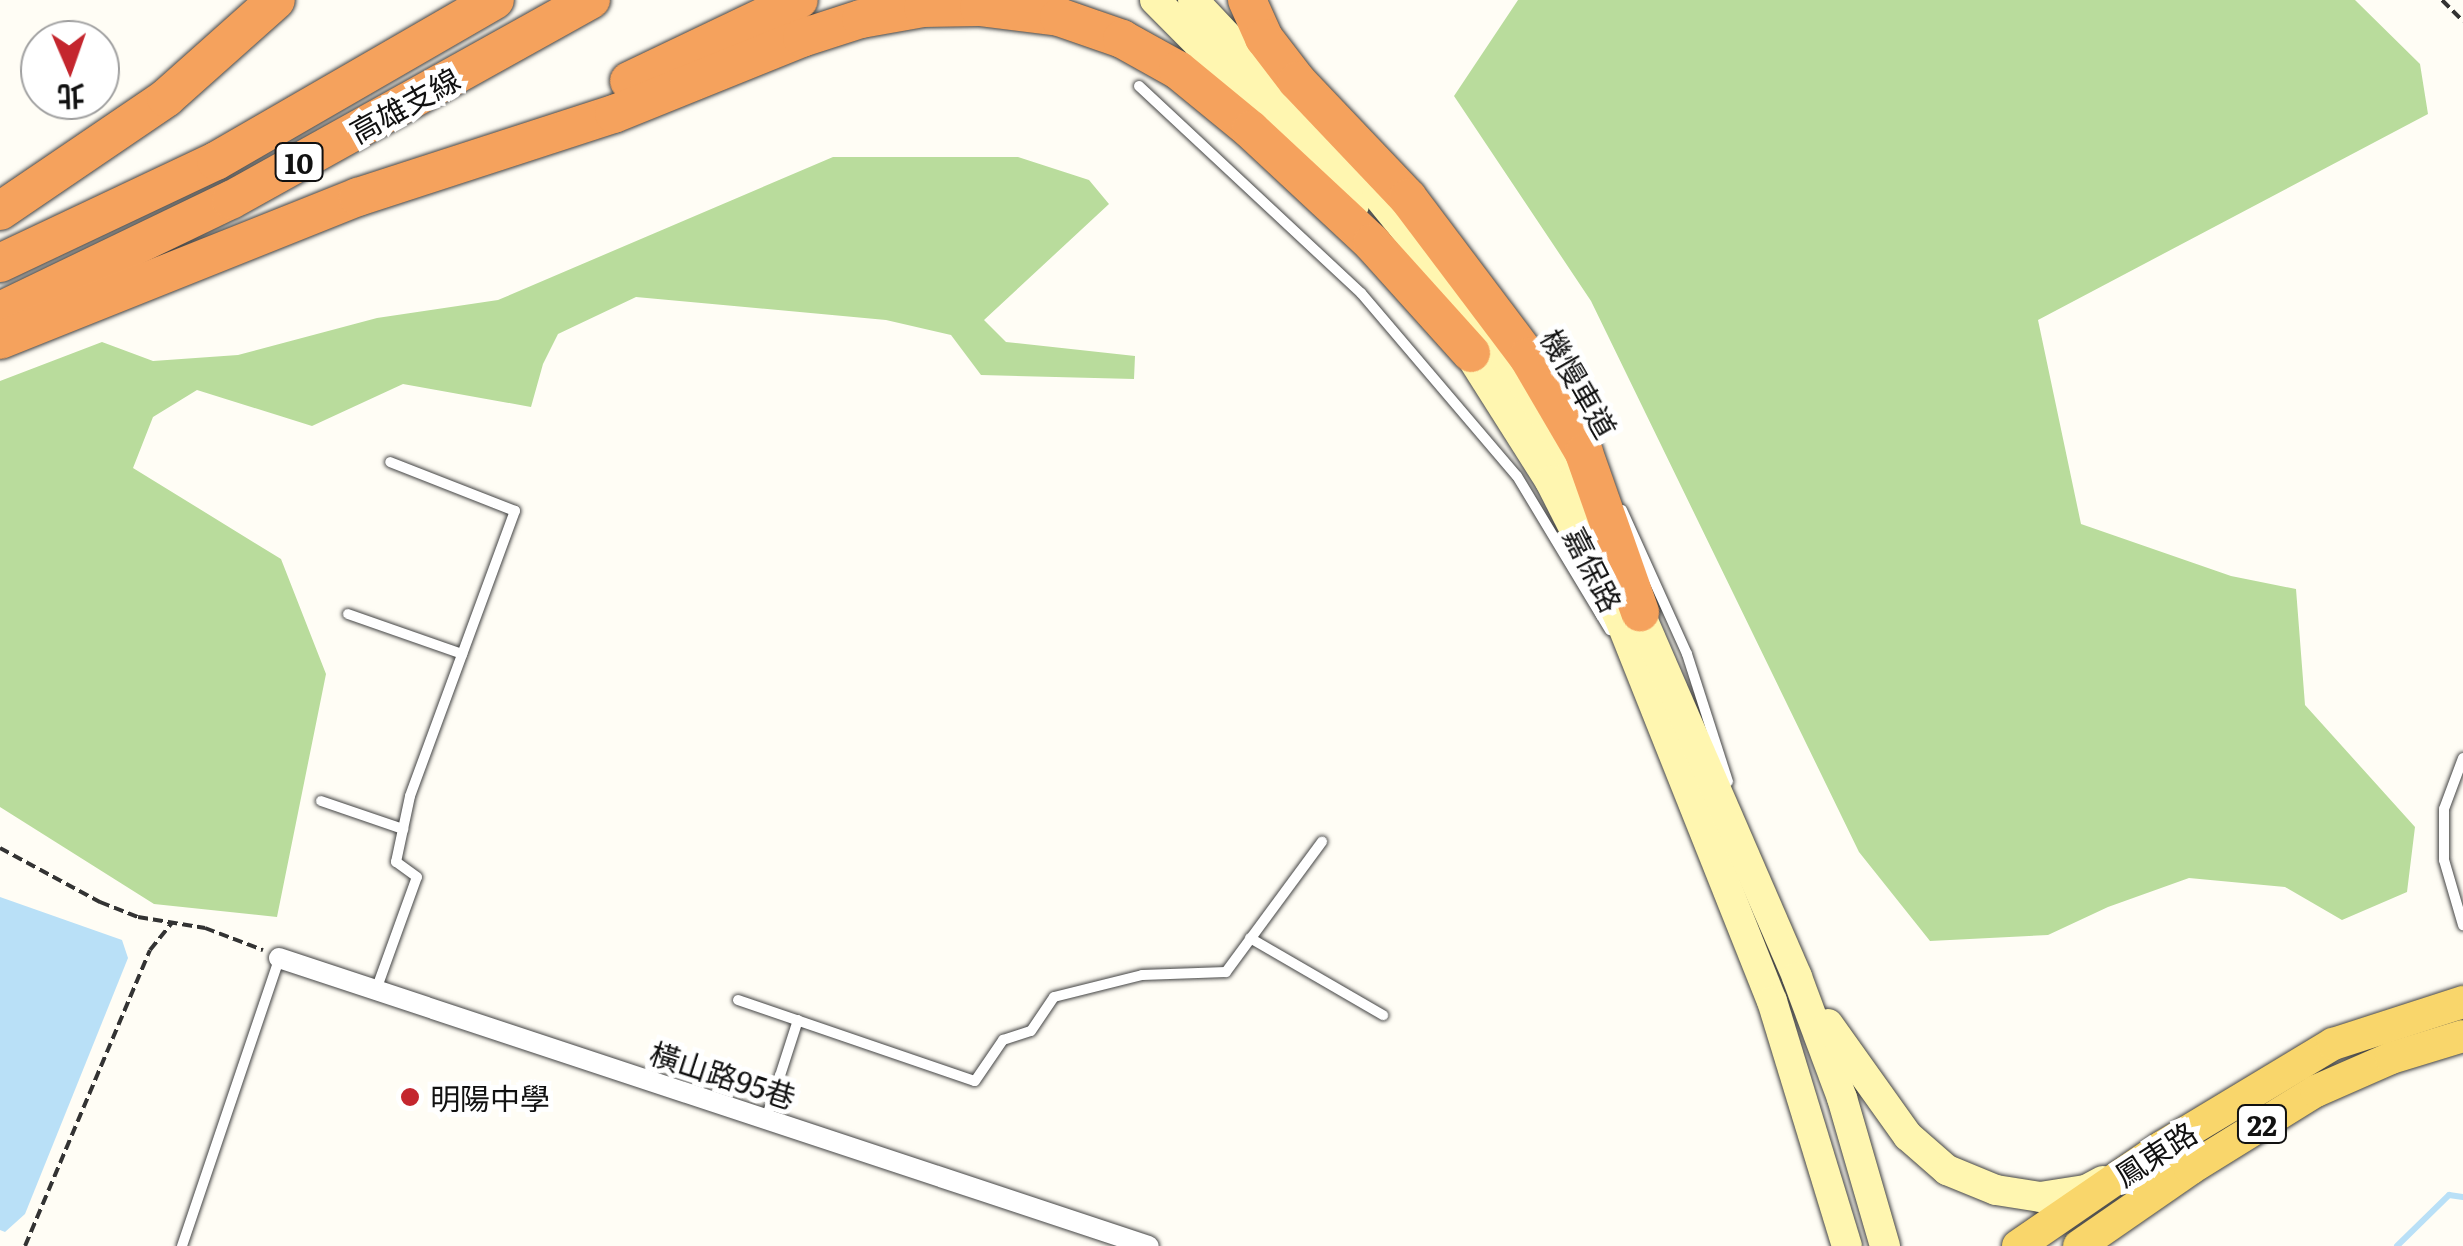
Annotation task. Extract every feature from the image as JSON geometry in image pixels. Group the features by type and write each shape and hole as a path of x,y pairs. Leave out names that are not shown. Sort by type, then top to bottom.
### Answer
{"highway":[{"path":"0,211 166,98 276,0"},
{"name":"高雄支線","path":"0,264 216,161 495,0"},
{"name":"高雄支線","path":"0,311 231,200 591,0"},
{"path":"408,182 799,0"},
{"path":"0,340 358,196 614,114 802,38 861,19 924,8 979,7 1059,16 1122,39 1178,70 1251,130 1372,243 1470,353"},
{"path":"1243,7 1297,80 1408,198 1528,357 1584,453 1640,612"}],"main road":[{"name":"鳳東路","path":"2018,1246 2162,1147 2334,1044 2463,1002"},
{"name":"鳳東路","path":"2079,1246 2190,1169 2316,1092 2391,1058 2463,1036"}],"street":[{"name":"嘉保路","path":"1154,0 1313,159 1405,266 1470,353 1550,481 1619,617 1772,1001 1847,1246"},
{"name":"嘉保路","path":"1193,0 1378,195 1460,296 1539,417 1640,612 1797,977 1842,1098 1885,1246"},
{"name":"橫山路95巷","path":"279,958 1149,1246"},
{"path":"1797,977 1874,1094 1908,1136 1946,1170 1969,1182 2019,1195 2062,1195 2086,1190 2162,1147"},
{"path":"1820,1156 1832,1246"}],"lane":[{"path":"1243,7 1300,60"},
{"path":"1138,86 1362,293 1517,476 1655,705"},
{"path":"1399,167 1461,244"},
{"name":"機慢車道","path":"1484,276 1546,368 1630,524 1687,654 1752,875"},
{"path":"376,990 417,876 396,862 410,796 515,511 390,462"},
{"path":"348,614 462,654"},
{"path":"2463,758 2444,809 2444,860 2463,925"},
{"path":"320,801 403,828"},
{"path":"738,1000 975,1080 1003,1040 1030,1032 1054,997 1142,975 1226,972 1322,842"},
{"path":"1250,938 1383,1015"},
{"path":"182,1246 279,958"},
{"path":"766,1119 798,1020"}],"path":[{"path":"2442,0 2463,21"},
{"path":"0,848 100,902 138,917 242,940 279,958"},
{"path":"25,1246 150,950 172,922"}],"green space":[{"path":"1518,0 2355,0 2420,64 2428,114 2038,320 2081,524 2231,576 2296,589 2305,705 2415,827 2407,892 2342,920 2285,887 2189,878 2108,907 2048,935 1930,941 1859,852 1591,301 1454,96"},
{"path":"833,157 1018,157 1089,180 1109,204 984,320 1006,342 1135,356 1134,379 981,375 951,335 886,320 636,297 558,334 543,364 531,407 403,384 312,426 197,390 153,417 133,468 281,559 326,674 277,917 154,904 0,807 0,381 102,342 153,361 238,355 377,318 498,300"}],"water":[{"path":"0,897 122,940 128,958 25,1214 5,1232 0,1230"}],"waterway":[{"path":"2397,1246 2449,1195 2463,1197"}],"place":[{"name":"明陽中學","path":"410,1097"}]}
